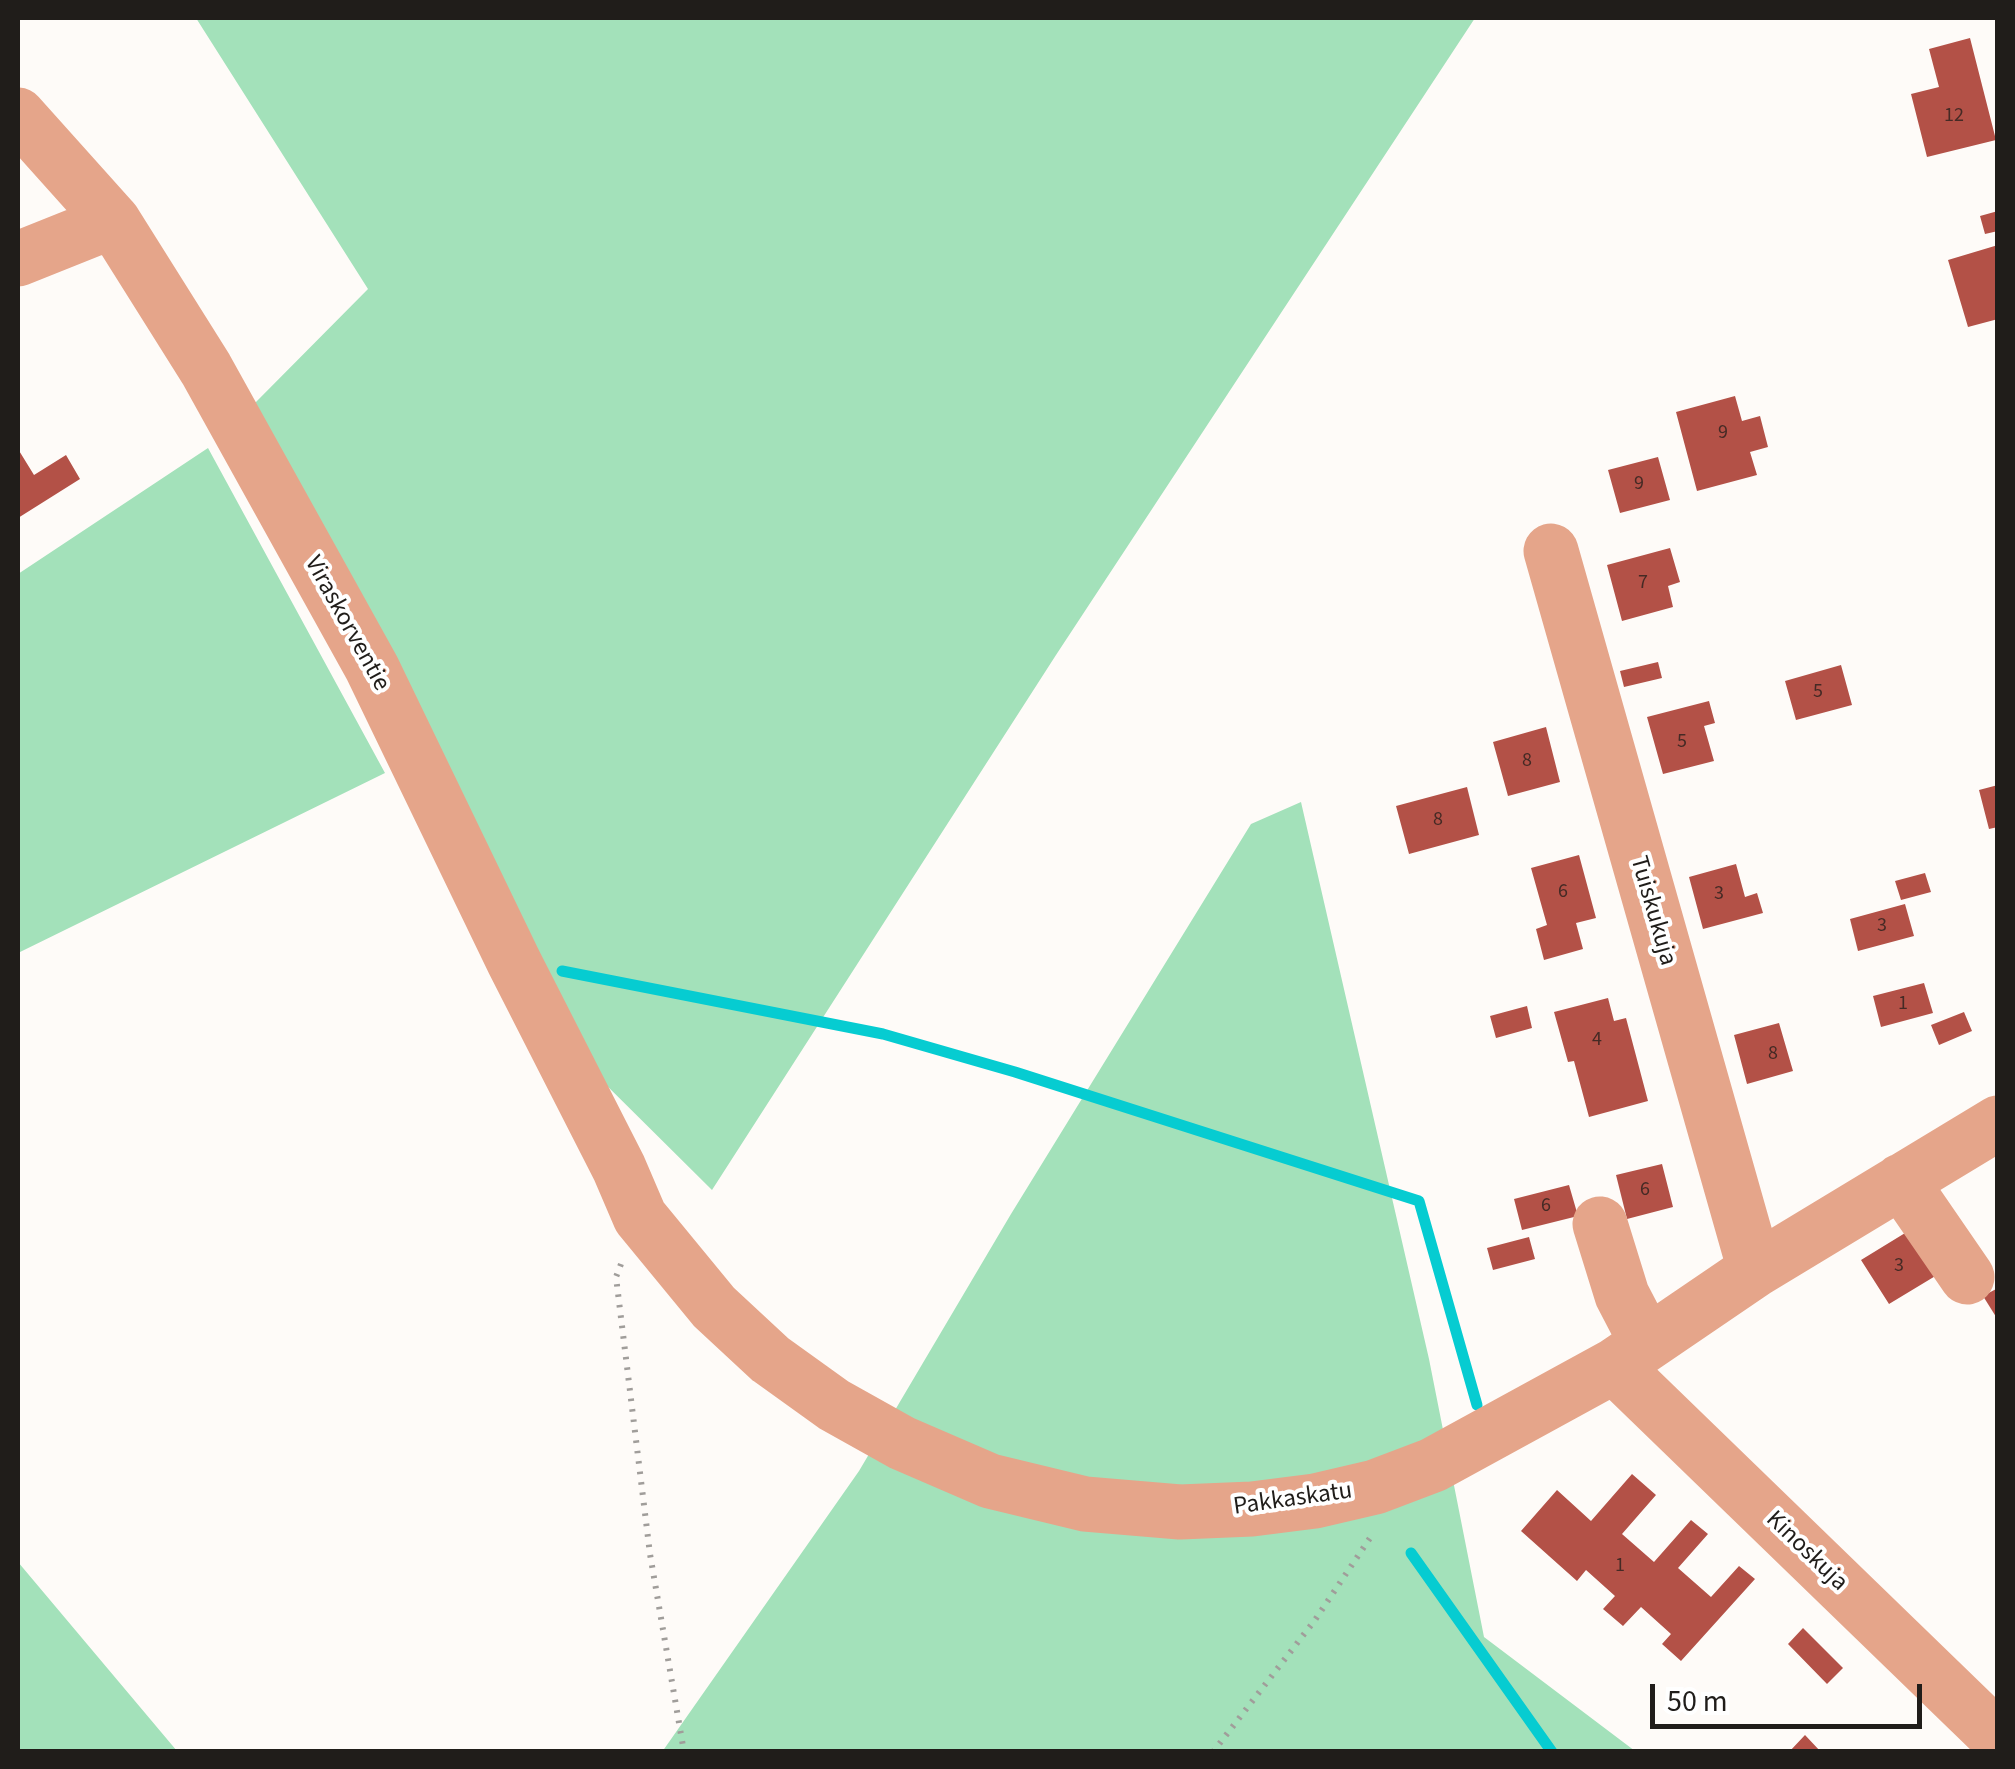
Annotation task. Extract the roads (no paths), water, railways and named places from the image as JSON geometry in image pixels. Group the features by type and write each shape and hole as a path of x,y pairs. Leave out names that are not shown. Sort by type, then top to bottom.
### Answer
{"street":[{"name":"Viraskorventie","path":"18,115 113,221 206,369 372,668 629,1192"},
{"path":"18,258 113,221"},
{"name":"Tuiskukuja","path":"1550,551 1755,1270"},
{"name":"Pakkaskatu","path":"629,1192 714,1307 770,1360 834,1405 902,1443 990,1481 1085,1504 1180,1512 1252,1510 1375,1487 1433,1465 1630,1354 1755,1270 1998,1123"},
{"path":"1901,1181 1967,1277"},
{"name":"Kinoskuja","path":"1600,1224 1622,1294 1630,1354 1998,1738"}],"waterway":[{"path":"562,971 883,1034 1419,1201 1477,1405"},
{"path":"1411,1553 1552,1752"}]}
